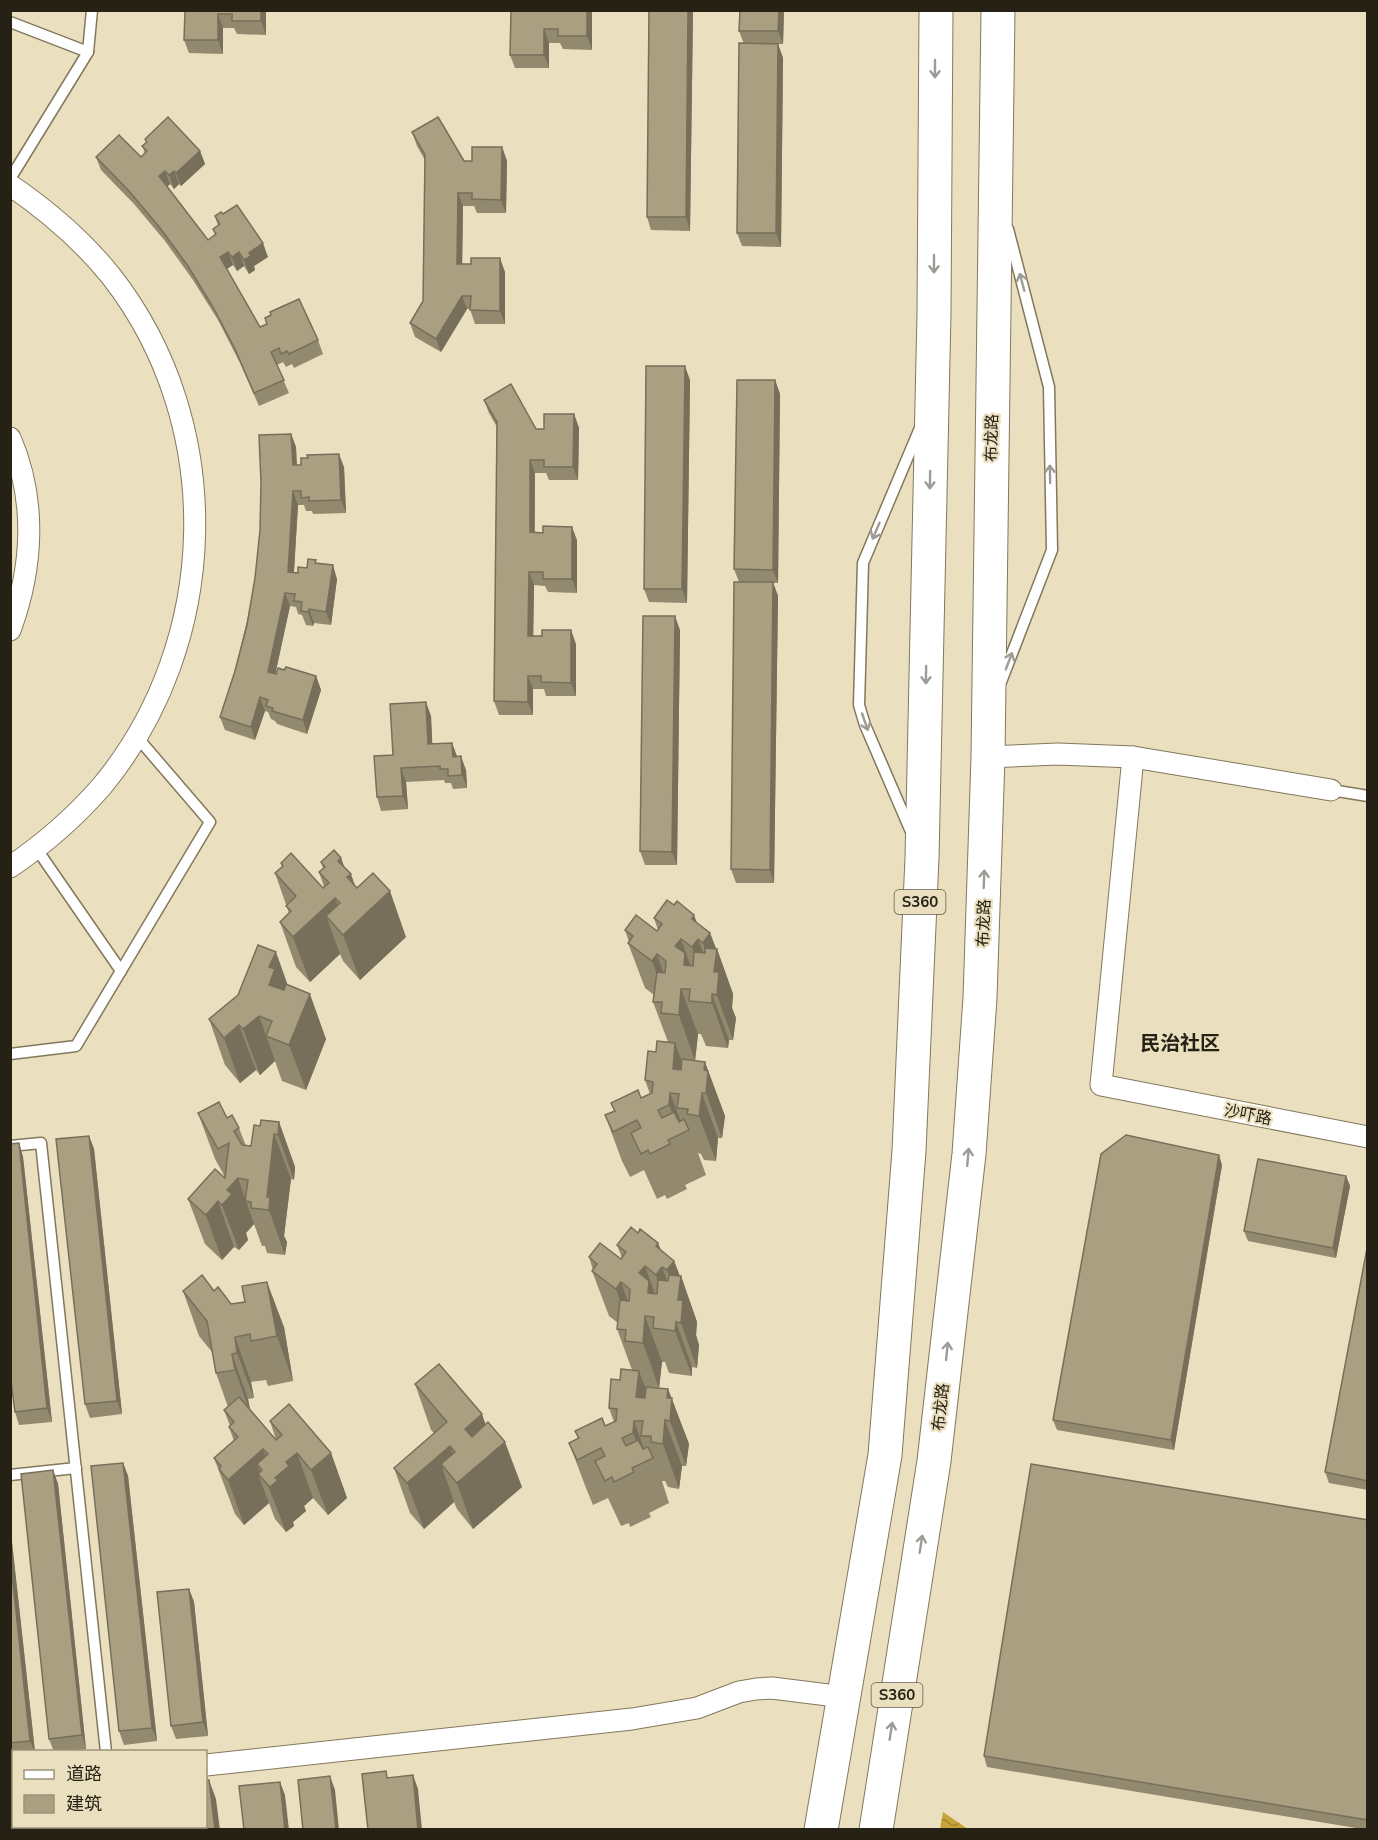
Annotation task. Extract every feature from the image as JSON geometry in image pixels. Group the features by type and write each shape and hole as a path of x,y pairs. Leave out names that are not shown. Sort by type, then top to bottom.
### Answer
{"main road":[{"name":"S360","path":"821,1830 885,1455 909,1151 922,858 932,400 936,10"},
{"name":"布龙路","path":"876,1830 934,1461 969,1154 980,998 988,758 998,10"}],"street":[{"path":"10,185 37,203 63,226 111,277 131,306 159,357 176,400 186,434 195,503 196,538 189,596 179,642 168,675 137,737 108,778 81,808 36,848 10,867"},
{"path":"10,438 23,479 29,524 26,579 10,630"},
{"path":"988,758 1058,754 1133,756 1331,790"},
{"name":"沙吓路","path":"1133,756 1101,1085 1368,1137"},
{"path":"207,1766 632,1719 697,1708 739,1692 756,1689 772,1688 844,1697"}],"lane":[{"path":"10,179 87,52 92,10"},
{"path":"10,22 87,52"},
{"path":"988,716 1052,550 1049,387 995,178"},
{"path":"922,858 859,705 863,563 932,400"},
{"path":"10,1054 76,1047 210,822 137,737"},
{"path":"1331,790 1368,796"},
{"path":"36,848 121,971"},
{"path":"10,1146 41,1143 106,1750"},
{"path":"10,1475 76,1468"}],"water":[{"path":"943,1812 968,1829 940,1829"}],"building":[{"path":"185,10 261,10 261,21 232,21 232,14 218,14 218,40 184,40"},
{"path":"511,10 587,10 587,36 558,36 558,29 544,29 544,55 510,55"},
{"path":"649,10 688,10 686,217 647,217"},
{"path":"740,10 779,10 778,31 739,31"},
{"path":"739,43 778,44 776,233 737,233"},
{"path":"168,117 200,151 176,173 174,171 169,175 165,171 159,176 208,240 216,234 213,229 220,224 215,216 237,205 263,243 249,253 251,256 244,260 239,252 232,257 228,252 220,257 260,327 267,324 265,318 271,315 270,312 299,299 318,340 289,354 287,351 281,354 279,348 271,352 284,380 254,393 235,349 188,266 129,191 96,157 119,135 141,157 147,151 142,146 147,142 145,139"},
{"path":"438,117 464,161 472,161 472,147 502,147 501,200 472,199 472,193 458,193 457,264 471,264 471,258 500,258 500,311 470,310 471,296 462,296 436,339 410,323 423,301 425,155 412,132"},
{"path":"646,366 685,366 682,589 644,589"},
{"path":"737,380 775,380 773,570 734,569"},
{"path":"511,384 536,429 544,429 544,414 574,414 573,467 544,467 544,460 530,460 530,532 543,533 543,526 572,527 572,579 543,579 543,572 529,572 528,636 542,636 542,630 571,630 571,683 541,682 541,676 528,676 528,702 494,701 497,422 484,400"},
{"path":"291,434 293,465 301,465 301,458 308,458 307,455 339,454 341,500 309,501 309,497 301,498 301,491 293,491 288,572 298,573 298,567 307,568 308,559 316,560 315,563 333,565 326,612 309,609 308,612 301,611 302,602 294,601 295,594 285,593 268,672 276,674 278,668 284,670 286,667 316,676 303,720 272,711 273,708 266,706 268,700 260,697 251,727 220,717 247,625 255,578 260,530 259,435"},
{"path":"734,582 773,582 770,870 731,869"},
{"path":"643,616 675,616 672,852 640,851"},
{"path":"426,702 428,744 452,743 453,757 461,756 462,775 448,776 448,769 440,769 440,766 401,768 403,796 377,797 374,756 393,755 390,704"},
{"path":"334,850 341,858 338,861 351,874 347,877 357,888 373,873 390,891 343,935 326,916 340,903 335,898 293,937 280,922 291,911 286,906 296,896 275,873 283,866 281,863 291,853 323,888 329,883 319,872 325,867 321,862"},
{"path":"667,900 674,905 677,901 694,915 692,919 710,933 703,943 698,939 692,947 681,939 675,946 685,953 684,965 693,966 694,952 705,953 705,948 717,949 714,972 719,972 717,995 712,994 712,1003 689,1001 690,989 681,989 679,1015 661,1013 662,1002 653,1002 657,972 665,973 666,961 657,954 652,961 628,943 633,936 625,930 636,915 657,931 662,924 654,918"},
{"path":"258,945 276,952 269,967 275,969 269,985 284,990 286,984 310,994 289,1045 266,1036 272,1021 259,1016 243,1029 239,1025 224,1038 209,1019 238,995"},
{"path":"657,1041 675,1043 673,1069 681,1070 682,1059 705,1062 704,1070 708,1071 706,1093 702,1093 699,1116 687,1114 688,1109 677,1108 679,1094 670,1093 669,1105 658,1110 662,1118 674,1112 679,1122 684,1119 689,1130 668,1140 670,1144 650,1154 648,1150 641,1154 631,1133 641,1128 637,1120 613,1132 605,1115 615,1111 611,1103 638,1090 641,1098 652,1093 653,1082 645,1080 648,1051 656,1052"},
{"path":"219,1102 227,1118 232,1115 239,1128 234,1131 242,1145 251,1146 254,1125 260,1126 261,1120 279,1122 278,1135 274,1134 267,1197 270,1197 269,1210 251,1208 251,1202 245,1201 248,1180 238,1178 227,1190 232,1194 222,1205 218,1201 206,1215 188,1199 215,1169 225,1178 229,1143 218,1149 198,1113"},
{"path":"1126,1135 1219,1155 1171,1440 1053,1420 1101,1154"},
{"path":"89,1136 117,1401 85,1404 56,1139"},
{"path":"19,1143 47,1408 15,1412 10,1374 10,1144"},
{"path":"1258,1159 1346,1176 1333,1248 1244,1231"},
{"path":"631,1227 638,1233 640,1229 658,1243 656,1246 674,1261 667,1270 662,1267 656,1275 645,1266 639,1273 649,1281 648,1293 657,1294 658,1280 668,1281 669,1275 681,1276 678,1300 683,1300 681,1323 676,1322 675,1331 653,1328 654,1317 645,1316 643,1343 625,1341 626,1330 617,1329 620,1300 629,1301 630,1289 621,1282 616,1289 592,1271 597,1264 589,1257 600,1243 621,1259 626,1252 617,1245"},
{"path":"1368,1243 1368,1481 1325,1472"},
{"path":"202,1275 214,1291 218,1287 231,1304 245,1302 242,1286 267,1282 277,1336 251,1341 250,1334 235,1337 237,1353 232,1354 235,1370 216,1373 207,1321 183,1291"},
{"path":"439,1364 482,1414 465,1429 472,1437 488,1422 505,1442 457,1483 441,1464 455,1452 450,1446 407,1483 394,1468 447,1422 415,1384"},
{"path":"621,1369 639,1371 636,1397 645,1398 646,1387 668,1389 667,1398 672,1398 670,1421 665,1420 663,1444 651,1442 651,1436 641,1436 643,1421 634,1421 633,1433 622,1438 626,1446 638,1440 643,1449 648,1447 653,1458 632,1468 634,1472 614,1482 612,1477 605,1481 595,1461 605,1456 601,1448 577,1460 569,1443 579,1438 575,1431 602,1418 605,1426 616,1421 617,1409 609,1408 611,1379 620,1380"},
{"path":"239,1397 276,1440 282,1435 270,1421 289,1404 331,1453 311,1470 297,1453 286,1462 289,1466 275,1478 278,1480 270,1487 258,1474 262,1470 257,1464 268,1454 263,1449 228,1480 214,1458 238,1437 229,1427 234,1422 224,1410"},
{"path":"123,1463 152,1728 119,1731 91,1466"},
{"path":"1031,1464 1368,1520 1368,1820 984,1756"},
{"path":"53,1470 82,1735 49,1739 21,1474"},
{"path":"10,1556 30,1741 10,1743"},
{"path":"189,1589 203,1722 171,1726 157,1592"},
{"path":"386,1771 387,1778 413,1775 418,1830 368,1830 362,1774"},
{"path":"330,1776 336,1830 303,1830 298,1780"},
{"path":"207,1780 209,1780 215,1830 131,1830 130,1828 207,1828"},
{"path":"280,1782 285,1830 244,1830 239,1786"},
{"path":"10,1802 12,1802 12,1828 39,1828 39,1830 10,1830"},
{"path":"59,1828 91,1828 92,1830 59,1830"}],"district":[{"name":"民治社区","path":"1180,1043"}]}
